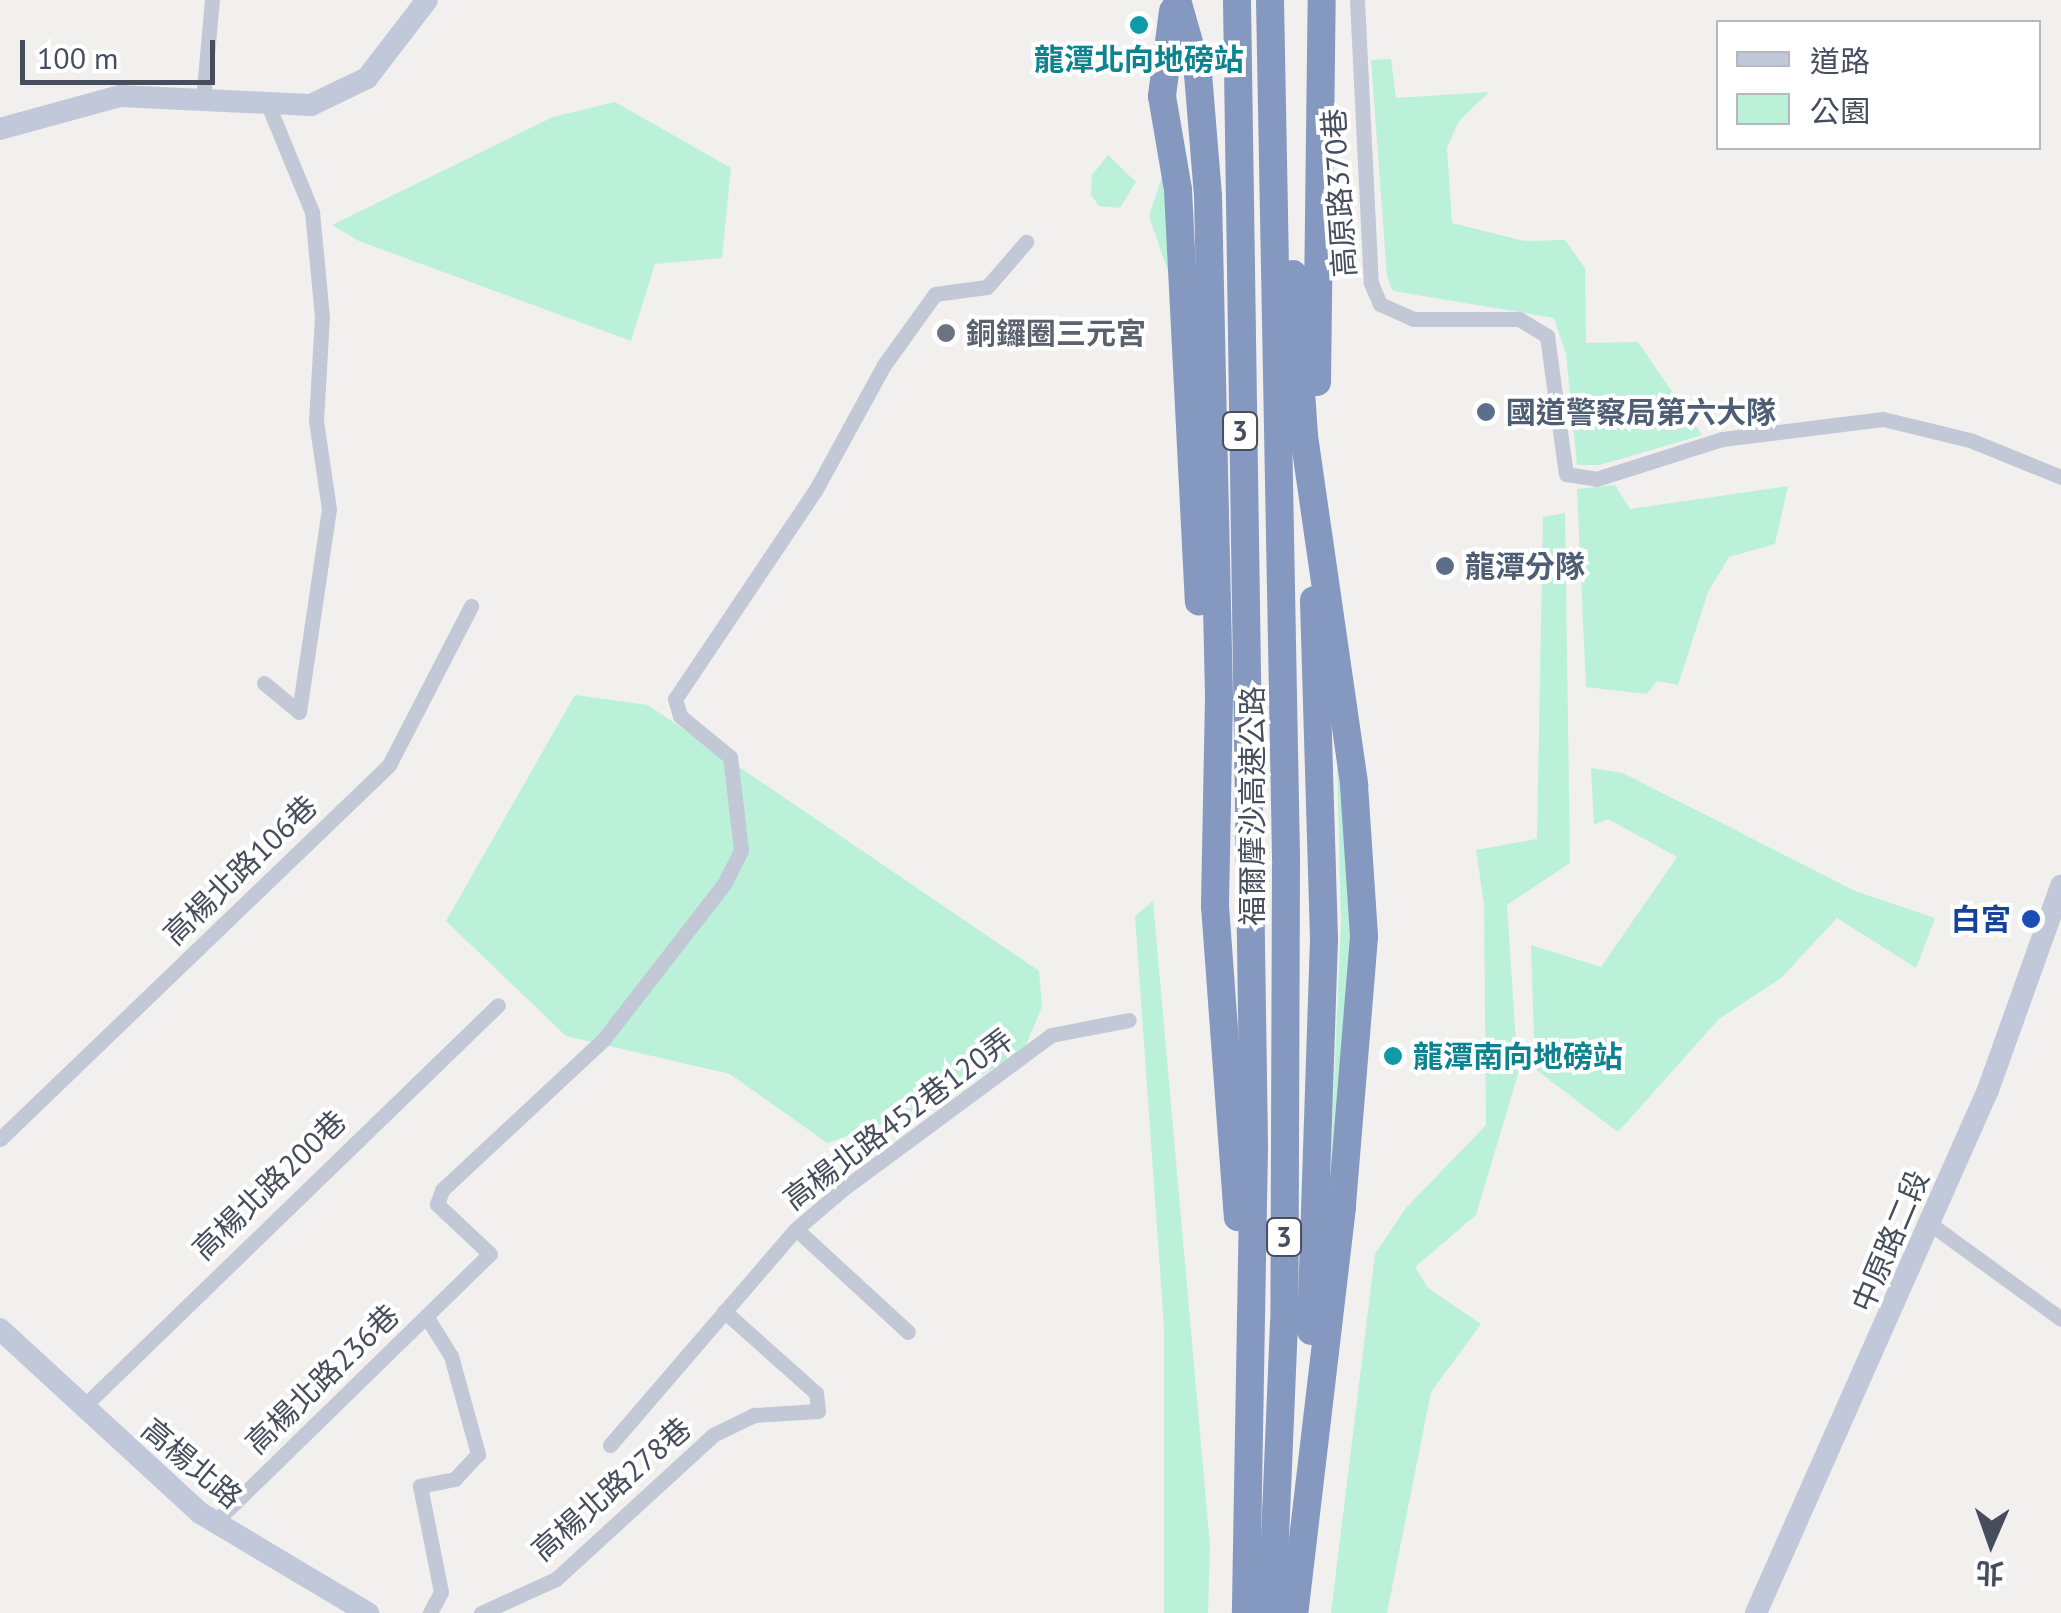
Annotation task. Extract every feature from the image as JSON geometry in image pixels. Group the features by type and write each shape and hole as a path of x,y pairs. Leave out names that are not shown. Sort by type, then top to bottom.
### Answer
{"highway":[{"path":"1176,0 1162,96 1179,218 1184,384 1214,793"},
{"path":"1176,0 1203,111 1213,453 1214,906 1253,1382"},
{"name":"福爾摩沙高速公路","path":"1237,0 1253,1382 1246,1613"},
{"name":"福爾摩沙高速公路","path":"1270,0 1286,841 1284,1323 1272,1613"},
{"path":"1309,1472 1324,938 1312,670 1322,0"},
{"path":"1271,109 1286,184 1306,454 1354,785 1364,937 1342,1207 1294,1613"}],"street":[{"path":"202,100 212,0"},
{"path":"0,128 120,96 269,107 311,105 366,78 427,0"},
{"name":"高原路370巷","path":"1357,0 1371,283 1380,304 1414,319 1520,319 1547,336 1566,474 1596,479 1722,439 1883,419 1970,440 2061,477"},
{"path":"264,683 299,712 329,510 316,422 322,317 312,212 269,107"},
{"name":"高楊北路236巷","path":"214,1523 490,1254 437,1204 442,1190 604,1040 724,884 741,850 730,757 680,716 675,699 816,492 884,365 935,294 987,287 1026,242"},
{"name":"高楊北路106巷","path":"0,1140 389,766 471,606"},
{"name":"中原路二段","path":"1756,1613 2006,1046 2061,886"},
{"name":"高楊北路200巷","path":"82,1408 498,1006"},
{"name":"高楊北路452巷120弄","path":"610,1445 796,1229 1051,1035 1129,1020"},
{"path":"1929,1223 2061,1320"},
{"path":"796,1229 908,1332"},
{"name":"高楊北路278巷","path":"481,1613 556,1580 713,1435 754,1415 818,1411 816,1394 724,1311"},
{"path":"426,1316 451,1356 478,1454 455,1479 420,1486 440,1592 430,1613"},
{"name":"高楊北路","path":"0,1329 82,1408 214,1523 368,1613"}],"green space":[{"path":"1391,59 1396,98 1489,92 1459,121 1447,148 1452,223 1524,241 1565,240 1585,268 1586,343 1638,342 1702,435 1600,465 1577,465 1566,354 1554,318 1393,291 1387,277 1371,60"},
{"path":"615,102 731,168 722,258 655,264 631,341 359,241 332,225 553,117"},
{"path":"1108,155 1136,182 1120,208 1099,206 1091,195 1092,175"},
{"path":"1163,174 1172,283 1149,216"},
{"path":"1615,485 1630,509 1788,486 1775,544 1729,557 1708,592 1678,685 1657,681 1647,694 1586,687 1577,489"},
{"path":"1565,513 1570,863 1507,905 1518,1074 1476,1215 1415,1267 1428,1288 1481,1324 1431,1392 1387,1613 1331,1613 1375,1254 1406,1208 1486,1125 1484,904 1476,850 1537,839 1543,517"},
{"path":"575,695 648,705 1039,971 1042,1007 1023,1052 911,1114 827,1143 730,1074 566,1036 446,921"},
{"path":"1336,726 1356,893 1326,1269 1341,922"},
{"path":"1591,768 1623,773 1855,891 1935,918 1916,968 1837,918 1781,978 1719,1019 1618,1132 1535,1069 1531,945 1601,967 1677,857 1608,819 1594,825"},
{"path":"1153,901 1210,1546 1208,1613 1164,1613 1164,1327 1135,916"}],"place":[{"name":"龍潭北向地磅站","path":"1139,25"},
{"name":"銅鑼圈三元宮","path":"946,333"},
{"name":"國道警察局第六大隊","path":"1486,412"},
{"name":"龍潭分隊","path":"1445,566"},
{"name":"白宮","path":"2031,919"},
{"name":"龍潭南向地磅站","path":"1393,1056"}]}
